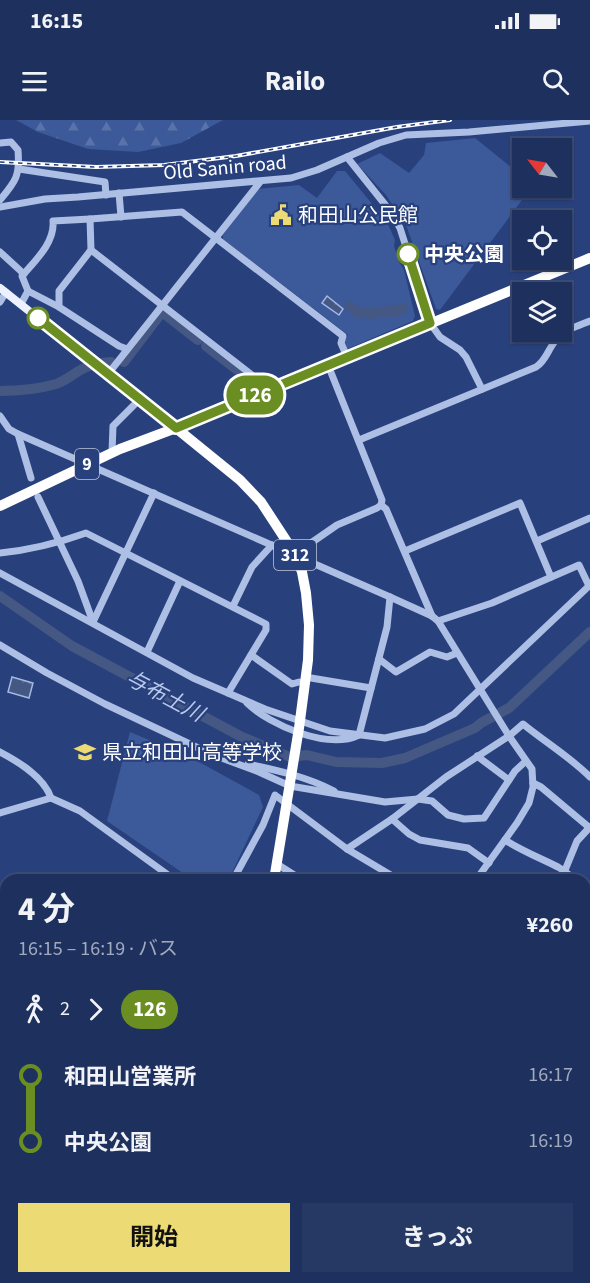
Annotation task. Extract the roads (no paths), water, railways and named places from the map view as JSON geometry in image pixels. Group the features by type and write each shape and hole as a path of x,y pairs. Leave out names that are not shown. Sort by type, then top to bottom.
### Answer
{"highway":[{"name":"9","path":"0,506 112,452 176,428 590,258"},
{"name":"312","path":"176,428 240,480 261,502 295,554 306,592 309,625 308,660 276,874"}],"main road":[{"path":"3,290 176,428"}],"street":[{"name":"Old Sanin road","path":"0,207 45,199 291,178 347,158 379,143 406,135 590,122"},
{"path":"0,143 11,142 18,150 19,169 17,179 0,200"},
{"path":"347,158 391,212 400,228 430,323 441,337 466,357 482,389"},
{"path":"19,169 105,182 106,195"},
{"path":"108,374 260,182"},
{"path":"119,193 120,217"},
{"path":"127,349 59,307 28,291 22,276 38,258 54,233 53,220 182,212 343,336 341,344 347,357"},
{"path":"59,307 59,291 91,250 90,219"},
{"path":"91,250 270,389"},
{"path":"0,252 24,274"},
{"path":"0,302 3,290"},
{"path":"21,304 28,291"},
{"path":"359,440 542,364 550,348 563,333 590,321"},
{"path":"328,365 381,495 381,505"},
{"path":"112,452 113,426 140,399"},
{"path":"0,416 9,429 18,434 295,554 432,616 438,621 531,770 533,783 529,803 481,874"},
{"path":"18,434 31,478"},
{"path":"93,622 154,493"},
{"path":"38,497 78,581 93,622"},
{"path":"405,551 520,503 551,577"},
{"path":"295,554 337,525 381,505"},
{"path":"381,505 386,509 432,616"},
{"path":"537,541 590,518"},
{"path":"0,552 21,551 86,533 266,624 266,630 228,693"},
{"path":"233,606 252,567 272,545"},
{"path":"0,573 193,678 300,724 330,731 385,738 425,729 454,714 481,691 589,586 579,564 492,603 438,621"},
{"path":"147,652 180,581"},
{"path":"359,735 387,627 390,597"},
{"path":"0,645 105,704 211,754 290,784 385,802 418,798 432,801 448,815 464,819 484,818 515,771 526,761"},
{"path":"379,659 396,672 430,652 447,657 457,652"},
{"path":"251,655 292,684 299,682"},
{"path":"311,678 371,688"},
{"path":"243,699 270,720 311,736 348,740 359,735"},
{"path":"347,849 523,724 579,766 590,777"},
{"path":"0,752 33,774 47,787 51,798"},
{"path":"477,756 509,780"},
{"path":"230,761 269,768 325,786 342,795"},
{"path":"533,783 541,787 590,828 577,841 564,872"},
{"path":"236,874 263,825 275,795 347,849 389,874"},
{"path":"0,813 51,798 80,811 167,874"},
{"path":"392,819 409,834 420,840 468,848 489,863"},
{"path":"505,840 568,874"},
{"path":"278,864 293,874"}],"water":[{"path":"327,296 343,309 339,315 322,303"},
{"path":"12,677 33,683 29,698 8,692"}],"waterway":[{"path":"350,306 356,312 373,314 373,312 392,310 393,313 403,308"},
{"path":"124,362 162,312 198,340"},
{"path":"206,346 257,385"},
{"path":"102,363 111,362"},
{"path":"0,391 56,384 89,366"},
{"name":"与布土川","path":"0,596 72,646 240,736 290,757 307,755 336,762 382,763 405,758 475,728 509,708 590,632"}],"railway":[{"path":"0,162 96,167 164,165 236,156 397,127 450,120"}],"place":[{"name":"和田山公民館","path":"281,215"},
{"name":"中央公園","path":"408,254"},
{"name":"県立和田山高等学校","path":"85,752"}]}
